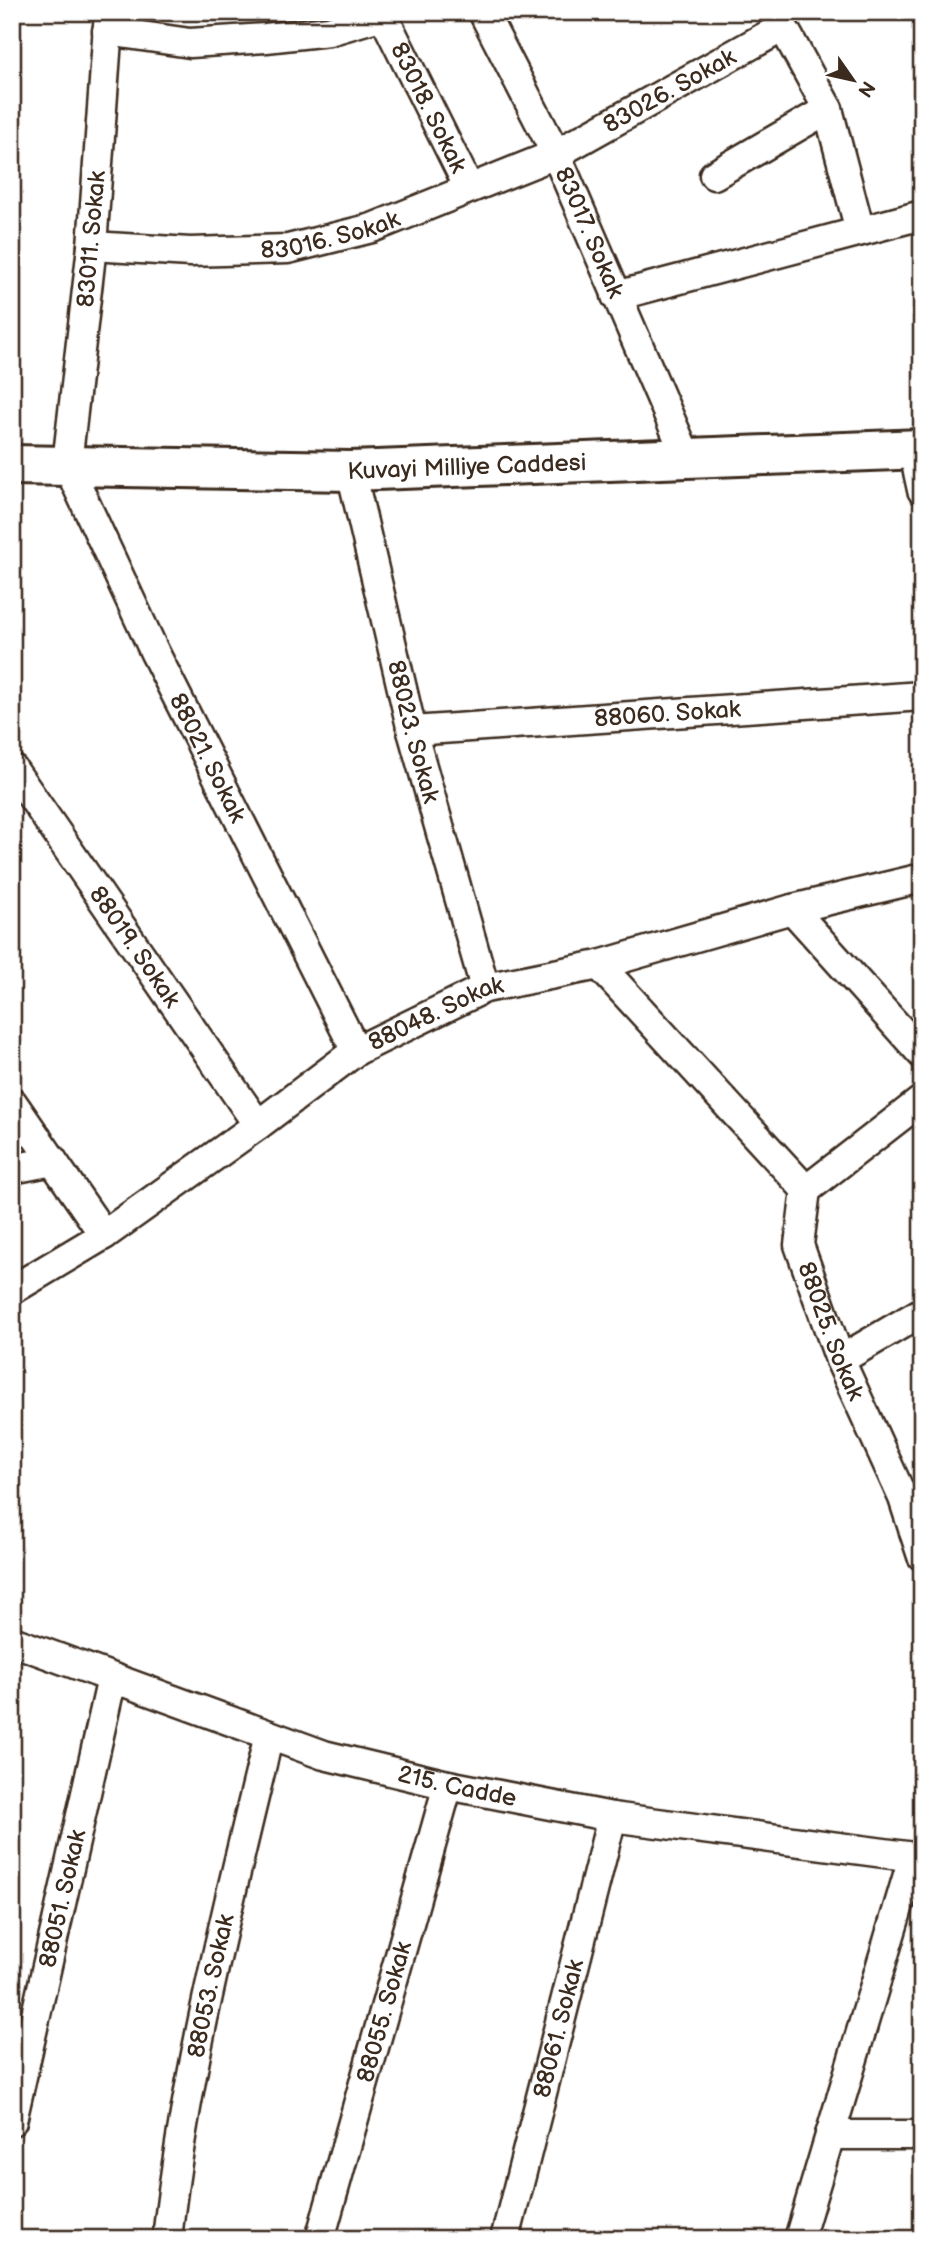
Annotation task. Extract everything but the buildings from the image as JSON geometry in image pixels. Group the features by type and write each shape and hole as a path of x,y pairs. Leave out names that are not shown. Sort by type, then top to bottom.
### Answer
{"street":[{"name":"83017. Sokak","path":"483,12 556,154 687,458"},
{"name":"83018. Sokak","path":"108,22 190,43 329,31 383,15 469,188"},
{"name":"83026. Sokak","path":"556,154 779,20"},
{"path":"779,20 828,109 860,232"},
{"name":"83011. Sokak","path":"67,464 92,246 108,22"},
{"path":"714,175 828,109"},
{"name":"83016. Sokak","path":"92,246 190,252 288,249 372,228 556,154"},
{"path":"617,296 922,215"},
{"path":"918,449 922,490"},
{"name":"Kuvayi Milliye Caddesi","path":"12,465 351,471 918,449"},
{"name":"88021. Sokak","path":"67,464 155,653 356,1051"},
{"name":"88023. Sokak","path":"351,471 412,731 485,988"},
{"name":"88060. Sokak","path":"412,731 922,696"},
{"name":"88019. Sokak","path":"12,768 258,1125"},
{"name":"88048. Sokak","path":"12,1290 104,1236 356,1051 485,988 599,965 792,909 922,878"},
{"path":"792,909 922,1054"},
{"path":"599,965 806,1190 922,1100"},
{"path":"12,1102 104,1236"},
{"path":"12,1169 53,1161"},
{"name":"88025. Sokak","path":"806,1190 799,1245 840,1360 912,1493 922,1556"},
{"path":"840,1360 922,1312"},
{"name":"215. Cadde","path":"12,1641 324,1755 448,1786 612,1818 917,1858"},
{"name":"88051. Sokak","path":"12,2121 113,1678"},
{"name":"88053. Sokak","path":"167,2239 176,2158 206,1994 269,1735"},
{"name":"88055. Sokak","path":"320,2239 448,1786"},
{"name":"88061. Sokak","path":"505,2239 612,1818"},
{"path":"799,2239 917,1858"},
{"path":"830,2135 922,2135"}]}
